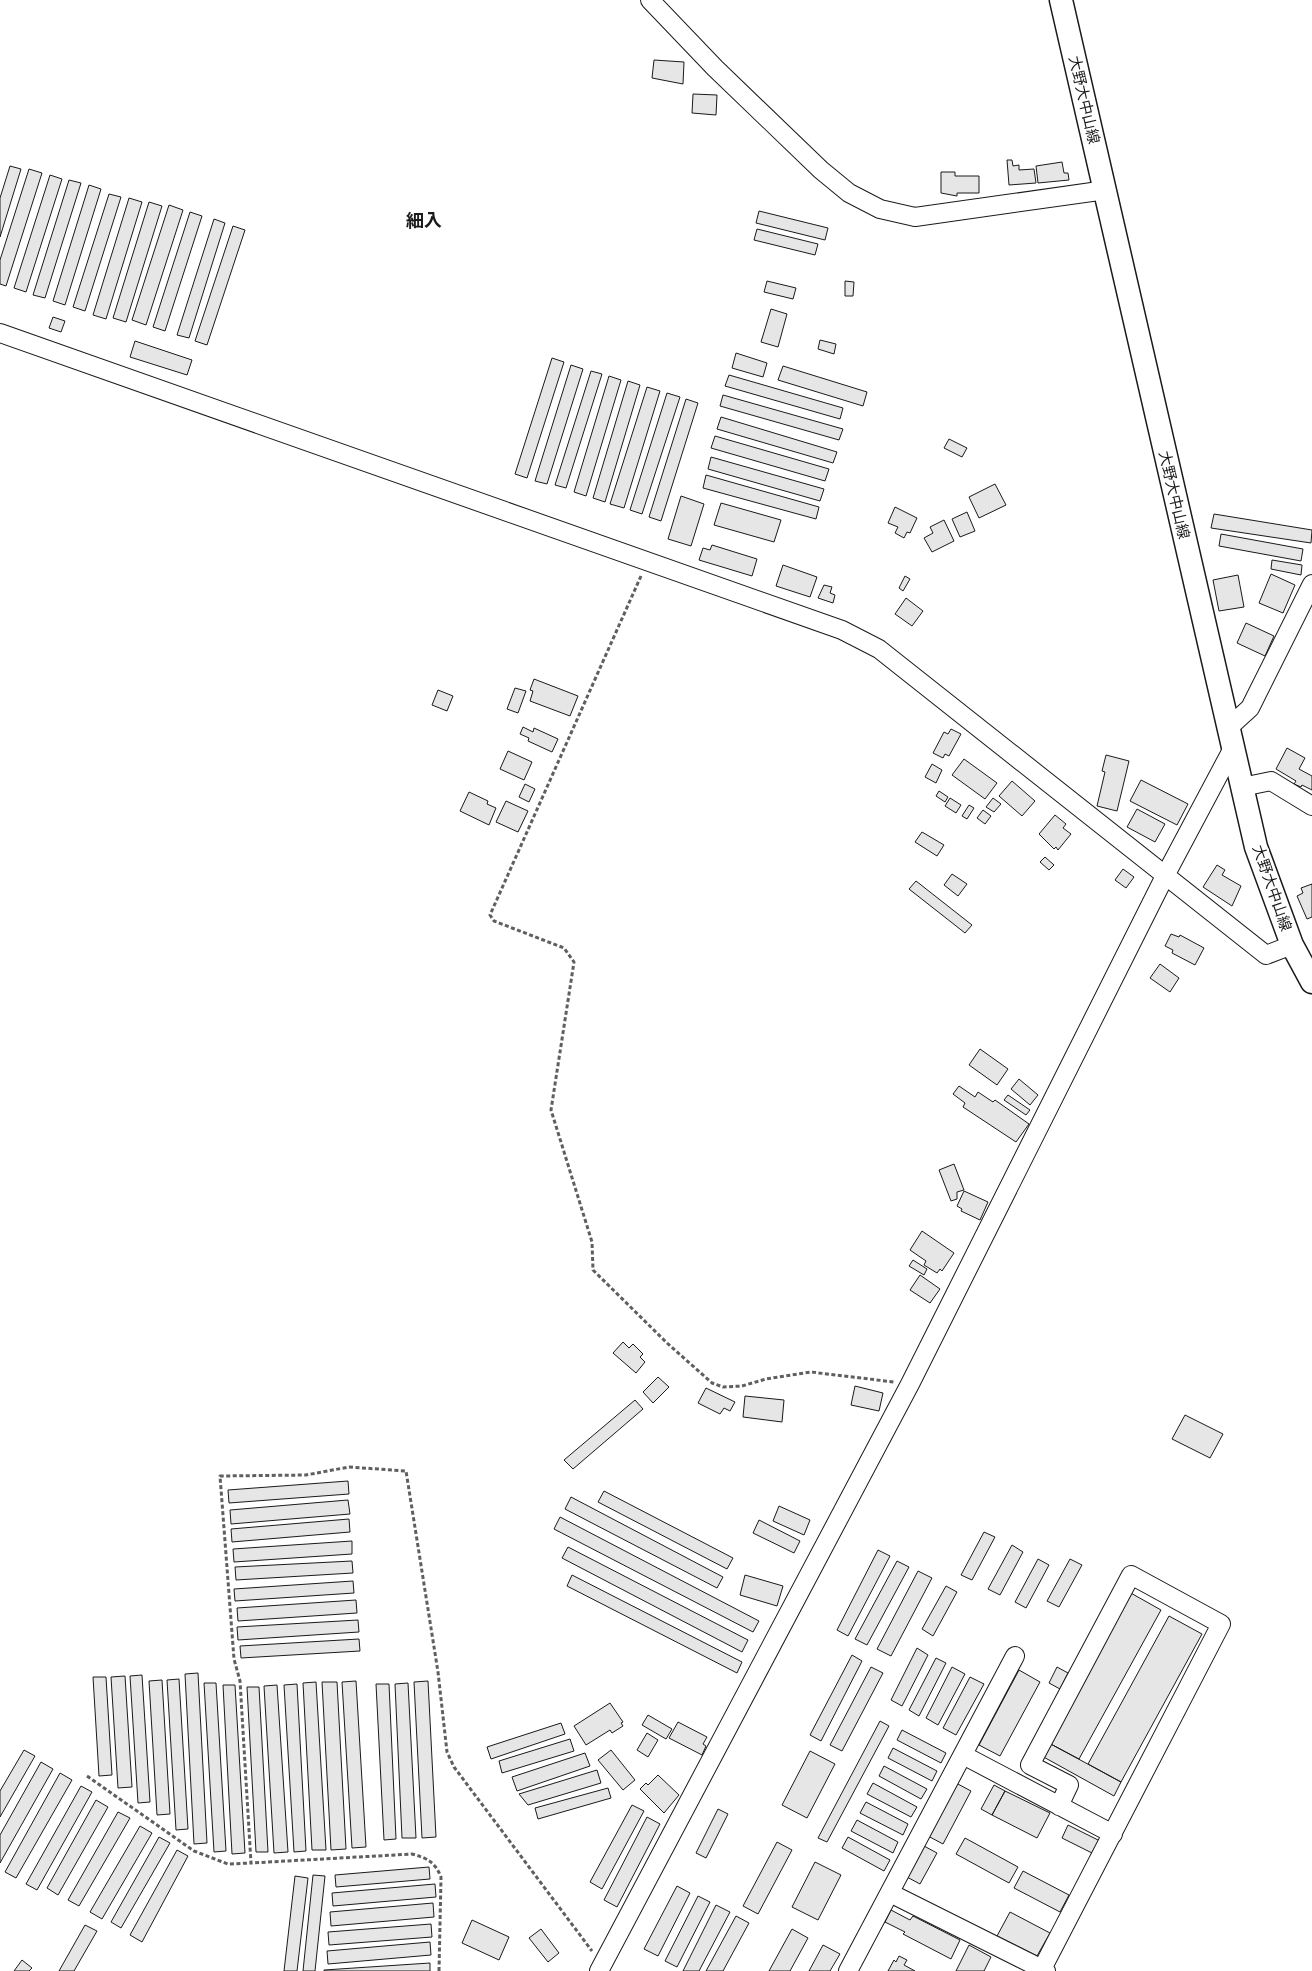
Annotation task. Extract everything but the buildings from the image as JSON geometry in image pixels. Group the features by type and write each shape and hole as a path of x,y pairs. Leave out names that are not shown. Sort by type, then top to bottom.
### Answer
{"main road":[{"name":"大野大中山線","path":"1061,0 1256,847 1292,945 1312,982"}],"street":[{"path":"650,0 715,68 821,170 849,193 880,209 915,217 1106,190"},
{"path":"0,333 842,630 879,649 1166,874 1266,955 1292,945"},
{"path":"601,1968 910,1384 1166,874 1231,738 1250,708 1312,584"},
{"path":"1242,787 1271,781 1312,806"},
{"path":"890,1893 1044,1970 1221,1624 1131,1575 1030,1765 1069,1786 1059,1806"},
{"path":"848,1971 1015,1656"},
{"path":"963,1755 1113,1834"}],"path":[{"path":"647,562 490,915 494,921 564,948 574,962 551,1110 592,1242 593,1270 667,1343 712,1383 723,1387 742,1386 766,1379 811,1372 910,1384"},
{"path":"251,1863 240,1681 234,1659 220,1476 306,1475 349,1467 406,1471 438,1672 447,1752 454,1767 601,1968"},
{"path":"87,1776 194,1851 228,1864 412,1854 426,1858 436,1866 441,1877 439,1971"}],"district":[{"name":"細入","path":"424,221"}]}
